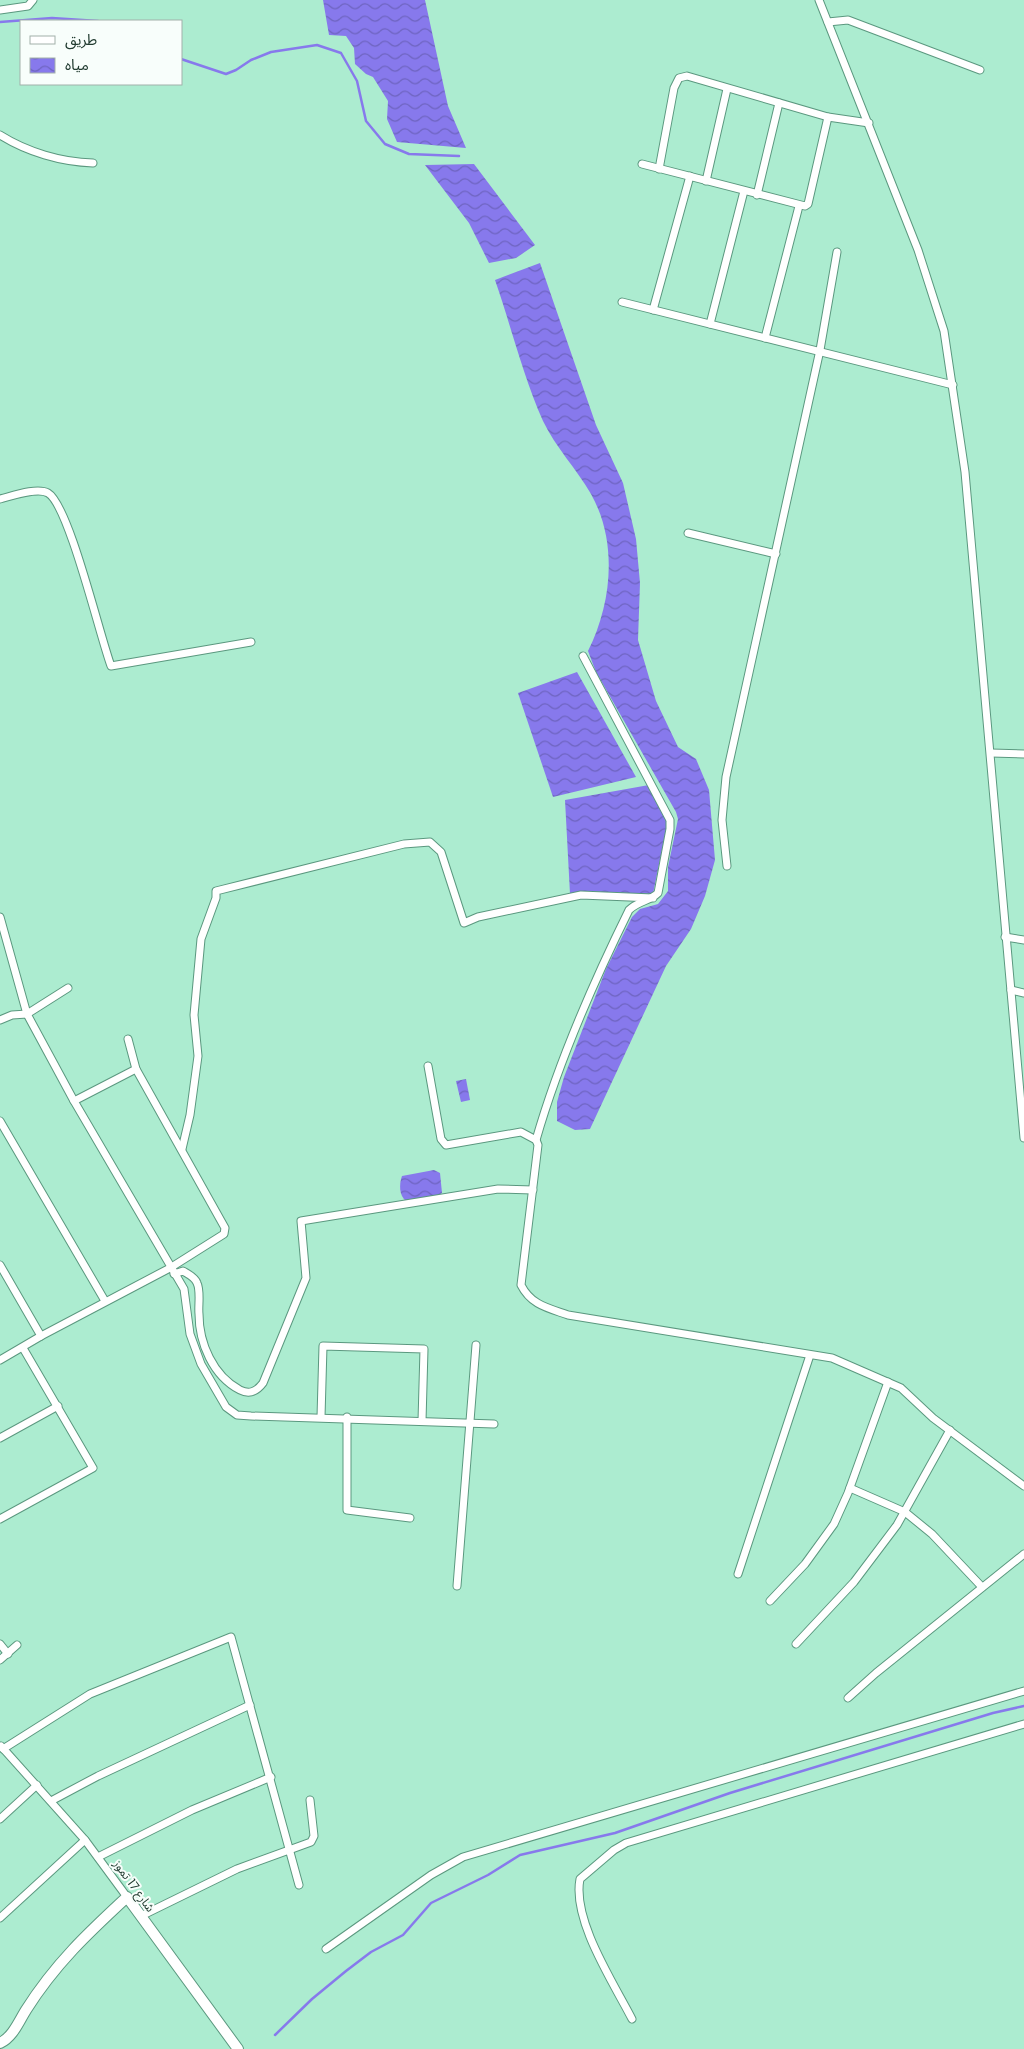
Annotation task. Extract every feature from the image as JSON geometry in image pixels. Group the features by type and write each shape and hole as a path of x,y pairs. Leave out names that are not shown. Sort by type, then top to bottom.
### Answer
{"main road":[{"name":"شارع 17 تموز","path":"127,1897 238,2049"},
{"path":"0,2042 10,2036 43,1983 60,1961 127,1897"}],"street":[{"path":"0,10 28,6 33,0"},
{"path":"819,0 918,250 941,322 953,385 965,472 992,753 1005,937 1024,1138"},
{"path":"828,22 848,20 980,70"},
{"path":"659,169 674,88 679,78 687,76 828,117 869,123"},
{"path":"706,181 727,89"},
{"path":"757,195 779,103"},
{"path":"642,164 799,206 808,204 828,117"},
{"path":"0,134 16,145 44,155 93,163"},
{"path":"653,310 690,176"},
{"path":"710,324 744,191"},
{"path":"765,338 799,206"},
{"path":"727,866 722,820 726,777 820,350 837,252"},
{"path":"622,302 820,350 953,385"},
{"path":"0,499 38,490 52,496 72,538 111,666 251,642"},
{"path":"688,533 776,554"},
{"path":"583,656 670,820 658,893 653,898 634,905 629,910 596,978 550,1091 536,1140 538,1145 521,1285 527,1295 538,1305 568,1315 832,1358 901,1388 950,1430 1024,1486"},
{"path":"992,753 1024,754"},
{"path":"182,1148 190,1115 198,1056 194,1015 201,939 216,898 216,891 404,844 430,842 442,852 464,923 478,917 581,895 653,898"},
{"path":"0,917 3,938 27,1014 74,1101 184,1289 190,1334 201,1364 226,1407 237,1415 321,1416 494,1424"},
{"path":"1005,937 1024,940"},
{"path":"0,1020 12,1015 27,1014 68,988"},
{"path":"1011,990 1024,993"},
{"path":"0,1360 105,1301 172,1271 224,1234 225,1228 136,1068 128,1040"},
{"path":"428,1066 441,1139 446,1144 521,1132 536,1140"},
{"path":"74,1101 136,1068"},
{"path":"0,1121 105,1301"},
{"path":"172,1271 183,1271 192,1276 198,1284 199,1326 202,1341 214,1366 229,1383 241,1391 250,1392 258,1389 263,1383 306,1278 302,1221 493,1190 533,1190"},
{"path":"0,1264 41,1336"},
{"path":"457,1586 476,1345"},
{"path":"321,1416 323,1346 424,1349 422,1421"},
{"path":"0,1519 94,1468 23,1348"},
{"path":"738,1574 810,1355"},
{"path":"770,1601 805,1564 834,1524 850,1488 888,1382"},
{"path":"0,1438 58,1406"},
{"path":"347,1417 347,1510 410,1518"},
{"path":"796,1644 854,1582 898,1525 950,1430"},
{"path":"850,1488 905,1512 932,1534 982,1587"},
{"path":"848,1698 1024,1554"},
{"path":"2,1747 90,1694 230,1637 271,1776 299,1885"},
{"path":"0,1644 8,1654"},
{"path":"0,1660 17,1646"},
{"path":"326,1949 431,1875 463,1857 1024,1691"},
{"path":"51,1801 98,1776 250,1705"},
{"path":"632,2019 590,1939 579,1904 580,1880 614,1850 635,1840 1024,1724"},
{"name":"شارع 17 تموز","path":"2,1747 85,1840 127,1897"},
{"path":"98,1857 192,1810 271,1776"},
{"path":"0,1819 37,1785"},
{"path":"141,1916 237,1868 311,1842 314,1836 310,1800"},
{"path":"0,1918 85,1840"}],"water":[{"path":"323,0 425,0 448,106 466,148 397,142 387,119 388,101 373,77 366,74 355,64 354,48 346,36 329,35"},
{"path":"474,164 535,245 516,258 489,263 469,223 425,165"},
{"path":"540,263 596,425 623,483 636,539 640,583 638,640 656,701 678,747 696,759 709,790 715,860 705,896 691,929 666,966 590,1129 575,1130 557,1121 557,1102 564,1077 606,969 632,917 640,909 658,904 668,891 668,867 678,819 676,812 596,672 588,651 596,632 607,593 609,572 605,532 600,513 591,494 543,421 523,369 495,280"},
{"path":"577,672 636,777 553,797 518,693"},
{"path":"649,785 668,820 653,894 581,891 570,894 565,800"},
{"path":"466,1079 470,1100 461,1102 456,1081"},
{"path":"434,1170 440,1173 442,1193 437,1196 406,1201 400,1190 402,1176"}],"waterway":[{"path":"26,20 52,18 83,20"},
{"path":"0,22 20,20"},
{"path":"182,59 226,74 251,60 271,52 317,45 341,53 357,81 366,121 385,144 409,154 459,156"},
{"path":"275,2035 312,1999 346,1971 371,1952 403,1935 431,1903 488,1875 520,1855 615,1833 730,1793 993,1713 1024,1706"}]}
